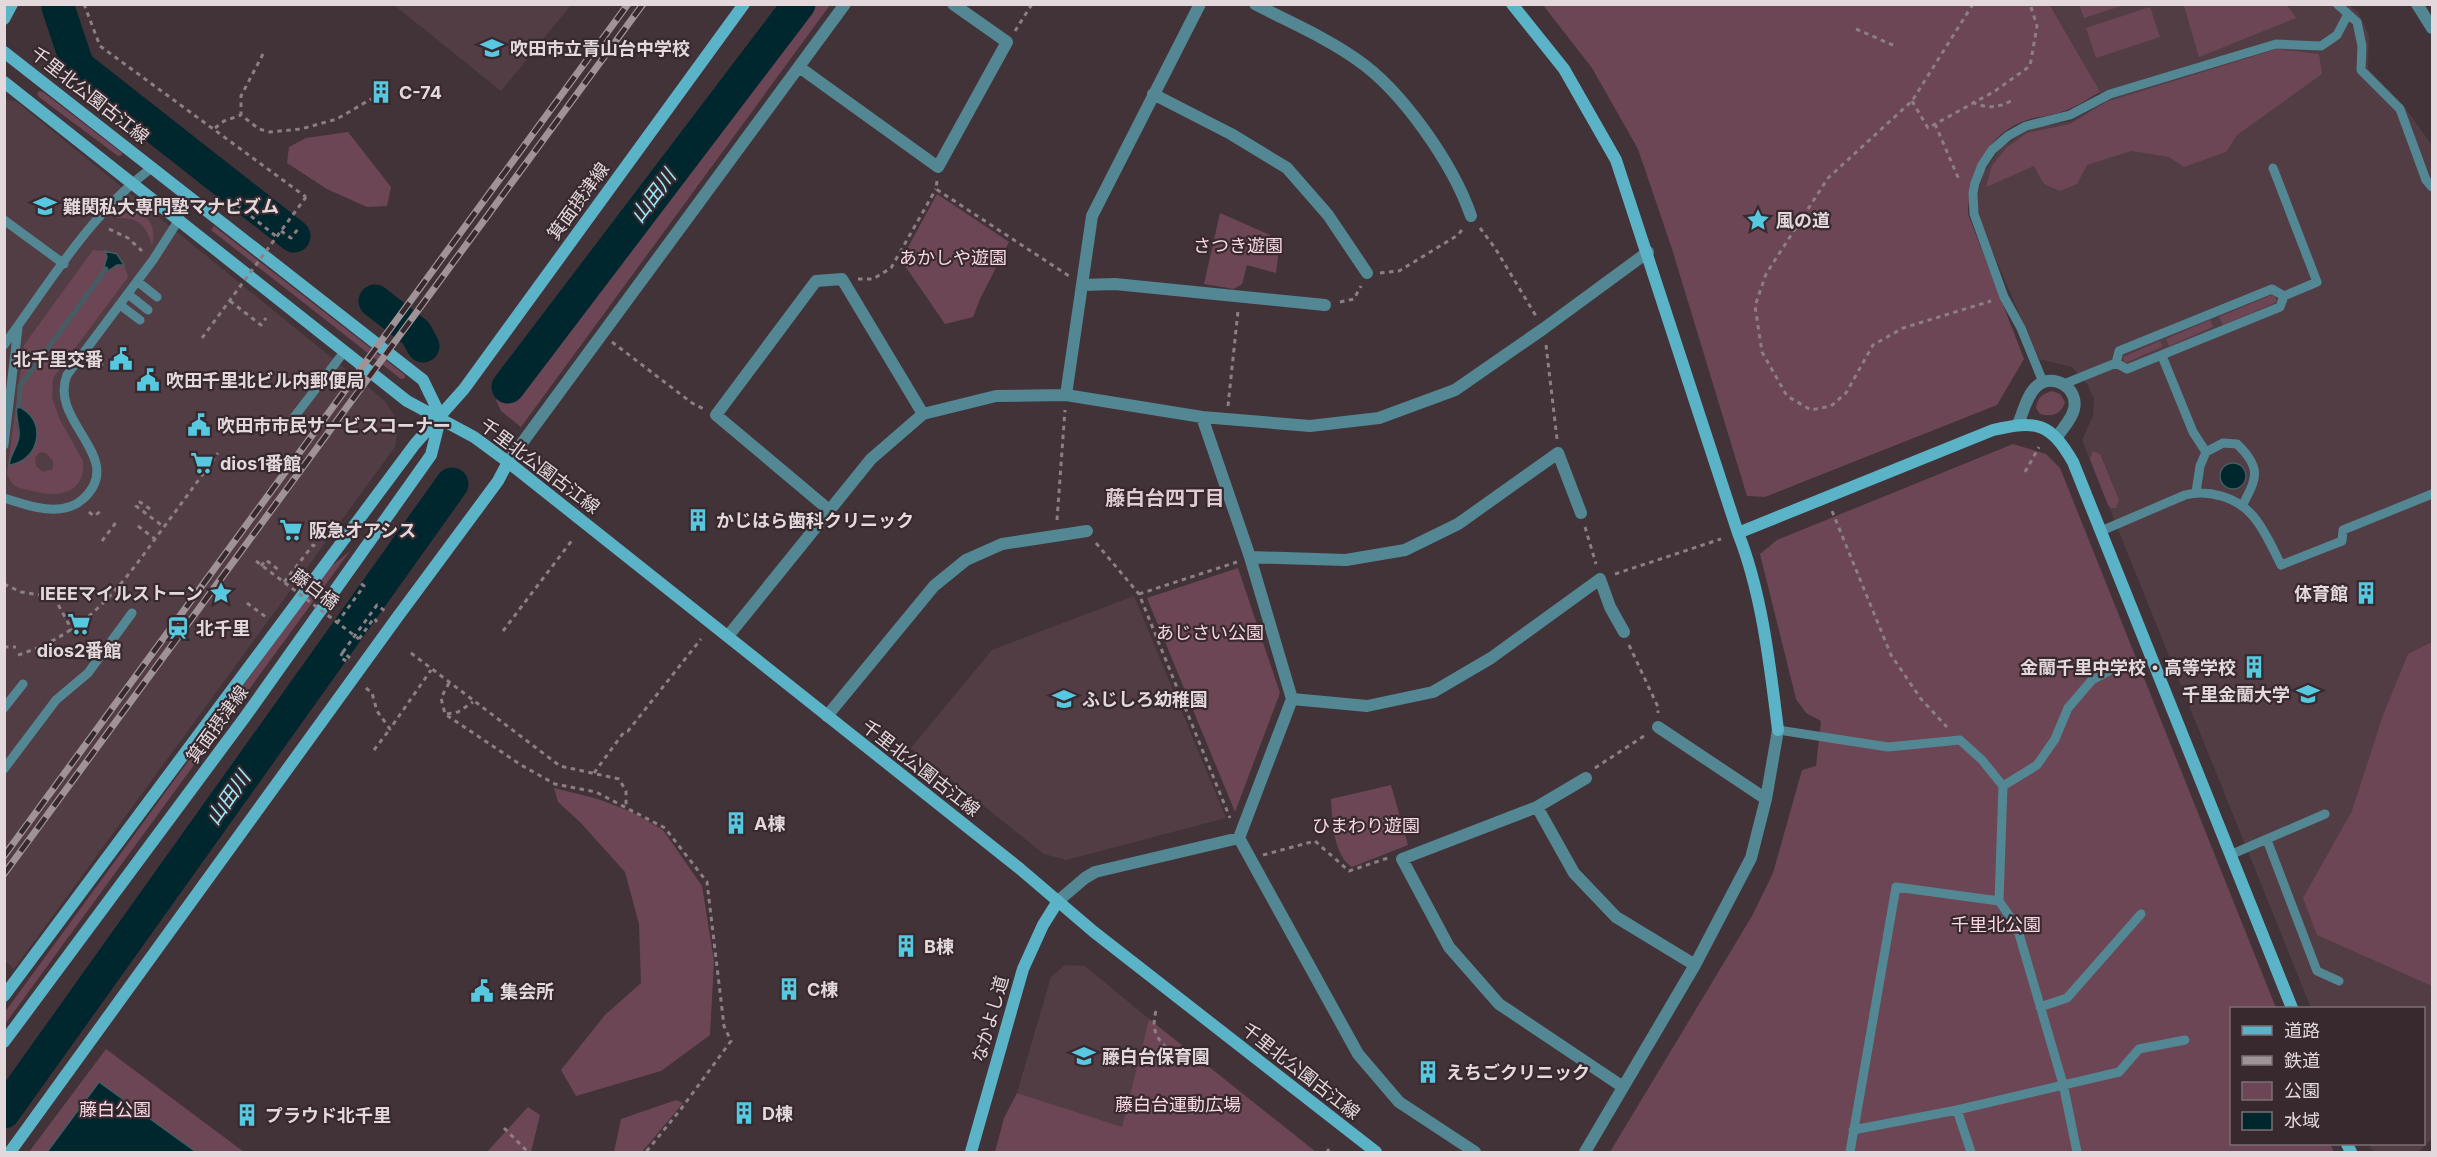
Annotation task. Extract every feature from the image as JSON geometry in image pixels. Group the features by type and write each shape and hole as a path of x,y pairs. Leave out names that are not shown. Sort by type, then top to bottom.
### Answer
{"street":[{"path":"4,19 12,4"},
{"name":"箕面摂津線","path":"4,996 415,444 464,389 744,4"},
{"path":"10,1152 498,481 508,462 601,334 845,4"},
{"path":"799,67 938,167 1007,42 953,4"},
{"path":"1066,395 1092,216 1200,4"},
{"path":"1255,4 1357,59 1393,90 1423,129 1462,192 1471,216"},
{"path":"1512,4 1564,69 1616,160 1745,552 1768,652 1778,730 1766,799 1750,858 1695,966 1585,1152"},
{"path":"2417,4 2433,28"},
{"name":"千里北公園古江線","path":"4,52 187,194"},
{"path":"4,82 132,182"},
{"path":"1153,94 1231,134 1287,168 1328,215 1367,273"},
{"name":"千里北公園古江線","path":"132,182 178,221 407,401 441,417 508,462 728,636 1094,932 1376,1152"},
{"path":"187,194 423,380 441,417"},
{"path":"728,636 828,509 871,459 923,414 996,396 1066,395 1202,417 1310,426 1379,418 1455,390 1543,329 1647,252"},
{"path":"828,509 716,415 816,281 842,279 923,414"},
{"path":"1082,285 1115,284 1325,305"},
{"path":"2018,424 2032,391 2043,382 2064,384 2074,395 2074,411 2057,437"},
{"name":"箕面摂津線","path":"4,1042 245,717 431,455 441,417"},
{"path":"1202,417 1250,557 1292,699 1239,838 1358,1054 1399,1102 1476,1152"},
{"path":"1738,533 1993,430 2018,424 2040,427 2057,437 2073,462 2292,1007"},
{"path":"1250,557 1347,560 1405,550 1458,524 1558,453 1581,513"},
{"path":"827,716 933,586 966,560 1002,544 1087,531"},
{"path":"1292,699 1367,706 1433,692 1491,658 1600,579 1610,606 1624,632"},
{"path":"1658,727 1766,799"},
{"path":"1586,778 1537,807 1402,859 1449,947 1499,1004 1623,1087"},
{"path":"1537,807 1574,873 1616,917 1695,966"},
{"path":"1058,901 1095,872 1239,838"},
{"name":"なかよし道","path":"971,1152 1023,969 1043,926 1058,901"}],"lane":[{"path":"2337,4 2357,22 2362,46 2361,70 2400,109 2426,180 2433,187"},
{"path":"2043,382 2021,328 2004,297 1977,226 1973,202 1975,183 1982,165 1998,144 2026,126 2070,116 2110,94 2276,44 2320,46 2337,35 2348,14"},
{"path":"4,345 96,220 132,182 153,167"},
{"path":"2273,168 2317,282 2283,296"},
{"path":"4,498 27,506 65,508 80,502 91,492 96,480 97,468 94,456 68,410 63,398 63,385 67,375 128,294 178,221 187,194"},
{"path":"4,220 64,264"},
{"path":"137,281 157,297"},
{"path":"2116,363 2119,351 2272,289 2283,296"},
{"path":"128,294 148,309"},
{"path":"2116,363 2127,369 2162,356 2280,307 2283,296"},
{"path":"120,305 140,320"},
{"path":"4,445 18,326"},
{"path":"285,429 344,352"},
{"path":"2162,356 2193,432 2206,452"},
{"path":"2064,384 2116,363"},
{"path":"2196,492 2200,466 2206,452 2223,442 2237,444 2251,460 2256,474 2242,506"},
{"path":"2101,531 2185,495 2196,492 2215,494 2242,506 2253,516 2281,565 2342,541 2343,530 2433,494"},
{"path":"4,769 56,700 88,673 132,613"},
{"path":"2003,786 2037,765 2055,739 2068,708 2092,680 2120,665"},
{"path":"4,708 23,684"},
{"path":"1778,730 1888,747 1960,740 1983,760 2003,786 1999,901 2017,927 2063,1084 2077,1152"},
{"path":"2230,855 2325,814"},
{"path":"2267,840 2317,971 2339,981"},
{"path":"1850,1152 1896,887 1999,901"},
{"path":"2040,1007 2067,998 2141,914"},
{"path":"1853,1130 1958,1110 2119,1072 2139,1049 2185,1040"},
{"path":"1958,1110 1971,1152"}],"path":[{"path":"84,4 100,45 306,197 202,338"},
{"path":"1007,42 1032,4"},
{"path":"1973,4 1912,101 1828,178 1766,274 1755,306 1762,352 1787,396 1810,410 1831,406 1846,393 1873,345 1903,328 2004,297"},
{"path":"1912,101 1928,128 1995,91 2030,66 2037,26 2030,4"},
{"path":"1856,29 1895,46"},
{"path":"241,115 241,96 263,54"},
{"path":"241,115 259,129 270,132 301,129 337,119 371,99"},
{"path":"1972,102 1984,108 2001,107 2013,100"},
{"path":"214,129 224,121 241,115"},
{"path":"1935,124 1961,179 1960,191"},
{"path":"842,279 873,279 891,268 936,189 938,167"},
{"path":"936,189 1082,285"},
{"path":"231,212 237,205 277,237"},
{"path":"1367,273 1399,271 1458,235 1471,216 1496,248 1543,329 1550,369 1558,453"},
{"path":"109,229 128,238 143,252"},
{"path":"281,231 291,238 298,229"},
{"path":"1227,418 1240,297"},
{"path":"230,301 261,325 266,318"},
{"path":"601,334 692,403 716,415"},
{"path":"99,363 104,366"},
{"path":"1056,537 1066,395"},
{"path":"2025,472 2039,447"},
{"path":"18,655 51,642 72,630 118,589 218,453"},
{"path":"150,509 137,502 136,506 164,527"},
{"path":"89,512 93,516 101,511 103,513"},
{"path":"1832,511 1891,656 1921,699 1960,740"},
{"path":"1581,513 1600,579 1721,539"},
{"path":"102,541 117,521"},
{"path":"138,526 155,539"},
{"path":"1087,531 1139,594 1232,822"},
{"path":"503,631 573,539"},
{"path":"284,582 313,545 318,548"},
{"path":"1139,594 1250,557"},
{"path":"261,566 266,560 280,571"},
{"name":"藤白橋","path":"255,561 359,639 374,618 378,621 357,649"},
{"path":"337,623 364,586 357,580"},
{"path":"4,585 21,592 54,597 69,585"},
{"path":"54,597 72,630"},
{"path":"247,603 266,618"},
{"path":"340,657 373,611"},
{"path":"1586,778 1593,769 1658,727 1658,706 1624,632"},
{"path":"594,773 624,732 628,731 700,639"},
{"path":"4,647 16,647"},
{"path":"343,652 351,658"},
{"path":"411,654 560,766 619,779 626,791 626,806"},
{"path":"374,750 431,670"},
{"path":"449,683 441,698 445,714 521,765 555,784 596,792 665,828 707,882 724,1026 731,1041 646,1152"},
{"path":"364,687 372,693 377,711 390,729"},
{"path":"445,714 458,712 473,701"},
{"path":"1250,859 1315,841 1349,871 1390,857 1402,859"},
{"path":"1156,1011 1152,1025 1159,1041 1166,1047 1164,1049"},
{"path":"504,1128 528,1152"}],"shaded area":[{"name":"千里金蘭大学","path":"2050,4 2349,5 2358,12 2369,35 2368,69 2403,105 2432,145 2432,1139 2418,1152 2373,1152 2370,1145 2425,1145 2425,1007 2311,1007 2082,440 2093,416 2094,399 2088,385 2072,367 2039,359 1982,228 1978,210 1978,195 1983,174 2001,147 2032,128 2071,121 2105,102"},
{"name":"吹田市立青山台中学校","path":"394,5 571,5 501,91"},
{"path":"5,99 17,102 385,401 399,423 395,447 14,969 5,961"},
{"name":"ふじしろ幼稚園","path":"1134,596 1226,818 1066,860 1044,854 911,748 992,650"},
{"name":"藤白台保育園","path":"1065,965 1085,966 1149,1019 1122,1128 1017,1093 1051,977"}],"green space":[{"path":"2079,4 2124,5 2084,18"},
{"path":"2189,4 2287,5 2296,18 2199,57 2184,6"},
{"path":"803,5 830,5 521,427 501,411 496,400 504,388 511,392"},
{"path":"1543,5 2050,5 2100,92 2067,110 2030,119 2002,133 1983,156 1972,183 1968,214 2024,359 1997,405 1765,497 1747,496 1672,249 1638,149 1592,68"},
{"path":"2150,7 2160,37 2096,58 2086,28"},
{"path":"2277,49 2319,54 2322,74 2237,135 2226,152 2184,167 2169,157 2131,151 2087,165 2077,184 2060,191 2044,184 2034,166 1986,187 1992,166 2006,148 2027,133 2070,124 2106,102"},
{"path":"39,91 122,155 118,156 39,97 37,94"},
{"path":"348,132 391,187 387,206 367,207 327,189 287,163 289,147 306,138"},
{"name":"あかしや遊園","path":"937,194 1009,242 973,317 945,324 901,260"},
{"path":"135,211 151,224 152,245 144,227 130,219 117,218 125,212"},
{"name":"さつき遊園","path":"1220,213 1270,235 1279,250 1276,273 1247,265 1242,284 1234,289 1204,284"},
{"path":"214,226 405,375 405,378 401,379 211,230"},
{"path":"93,250 105,251 107,257 117,265 124,265 128,277 53,378 52,397 59,418 83,461 83,473 79,481 74,488 66,492 48,494 20,488 14,485 7,474 24,345","holes":["16,422 35,447 26,459 15,449 19,438","40,452 46,453 53,461 53,469 43,472 36,466 35,457"]},
{"path":"2274,294 2277,302 2223,325 2219,317"},
{"path":"2210,320 2213,327 2169,346 2166,339"},
{"path":"2160,341 2162,347 2125,363 2123,357"},
{"path":"2052,391 2060,394 2065,402 2061,410 2056,414 2040,414 2036,408 2039,399"},
{"name":"千里北公園","path":"2013,444 2046,454 2060,468 2276,1007 2230,1007 2230,1145 2330,1145 2334,1152 1610,1152 1752,916 1773,873 1802,770 1816,766 1821,721 1806,713 1796,699 1760,554 1777,540"},
{"path":"2093,451 2100,454 2119,500 2116,508 2108,505 2090,459"},
{"path":"350,551 5,1024 5,1012 329,568"},
{"name":"あじさい公園","path":"1238,568 1280,693 1235,812 1147,598"},
{"path":"2432,642 2432,986 2317,935 2303,898 2352,811 2383,715 2408,654"},
{"name":"ひまわり遊園","path":"1391,785 1408,845 1352,867 1337,845 1331,799"},
{"path":"554,788 598,799 632,812 663,830 702,886 714,961 710,1035 661,1071 576,1096 561,1070 605,1015 641,983 639,924 625,872 581,823 558,802"},
{"name":"藤白台運動広場","path":"1149,1019 1316,1152 995,1152 1004,1118 1017,1093 1122,1127"},
{"name":"藤白公園","path":"106,1049 244,1152 29,1152"},
{"path":"676,1100 683,1103 642,1152 614,1152 621,1119"},
{"path":"528,1107 540,1115 531,1152 487,1152"}],"water":[{"path":"105,251 117,254 124,265 117,265 108,271 104,267 107,257"},
{"path":"17,406 27,412 33,420 37,429 37,439 28,456 20,462 9,465 19,436"},
{"path":"2233,463 2242,467 2246,476 2242,485 2233,489 2224,485 2220,476 2224,467"},
{"path":"99,1082 196,1152 47,1152"}],"waterway":[{"name":"山田川","path":"508,387 799,4"},
{"path":"58,7 80,68 294,236"},
{"path":"19,406 20,386 106,269"},
{"path":"375,301 416,333 423,346"},
{"name":"山田川","path":"4,1112 452,484"}],"railway":[{"path":"4,856 628,4"},
{"path":"4,874 643,4"}],"place":[{"name":"吹田市立青山台中学校","path":"492,48"},
{"name":"C-74","path":"381,92"},
{"name":"難関私大専門塾マナビズム","path":"45,206"},
{"name":"風の道","path":"1758,220"},
{"name":"北千里交番","path":"121,359"},
{"name":"吹田千里北ビル内郵便局","path":"148,380"},
{"name":"吹田市市民サービスコーナー","path":"199,425"},
{"name":"dios1番館","path":"202,463"},
{"name":"かじはら歯科クリニック","path":"698,520"},
{"name":"阪急オアシス","path":"291,530"},
{"name":"IEEEマイルストーン","path":"221,593"},
{"name":"体育館","path":"2366,593"},
{"name":"dios2番館","path":"79,624"},
{"name":"北千里","path":"178,628"},
{"name":"金蘭千里中学校・高等学校","path":"2254,667"},
{"name":"千里金蘭大学","path":"2308,694"},
{"name":"ふじしろ幼稚園","path":"1064,699"},
{"name":"A棟","path":"736,823"},
{"name":"B棟","path":"906,946"},
{"name":"C棟","path":"789,989"},
{"name":"集会所","path":"482,991"},
{"name":"藤白台保育園","path":"1084,1056"},
{"name":"えちごクリニック","path":"1428,1072"},
{"name":"D棟","path":"744,1113"},
{"name":"プラウド北千里","path":"247,1115"}],"district":[{"name":"藤白台四丁目","path":"1165,498"}]}
